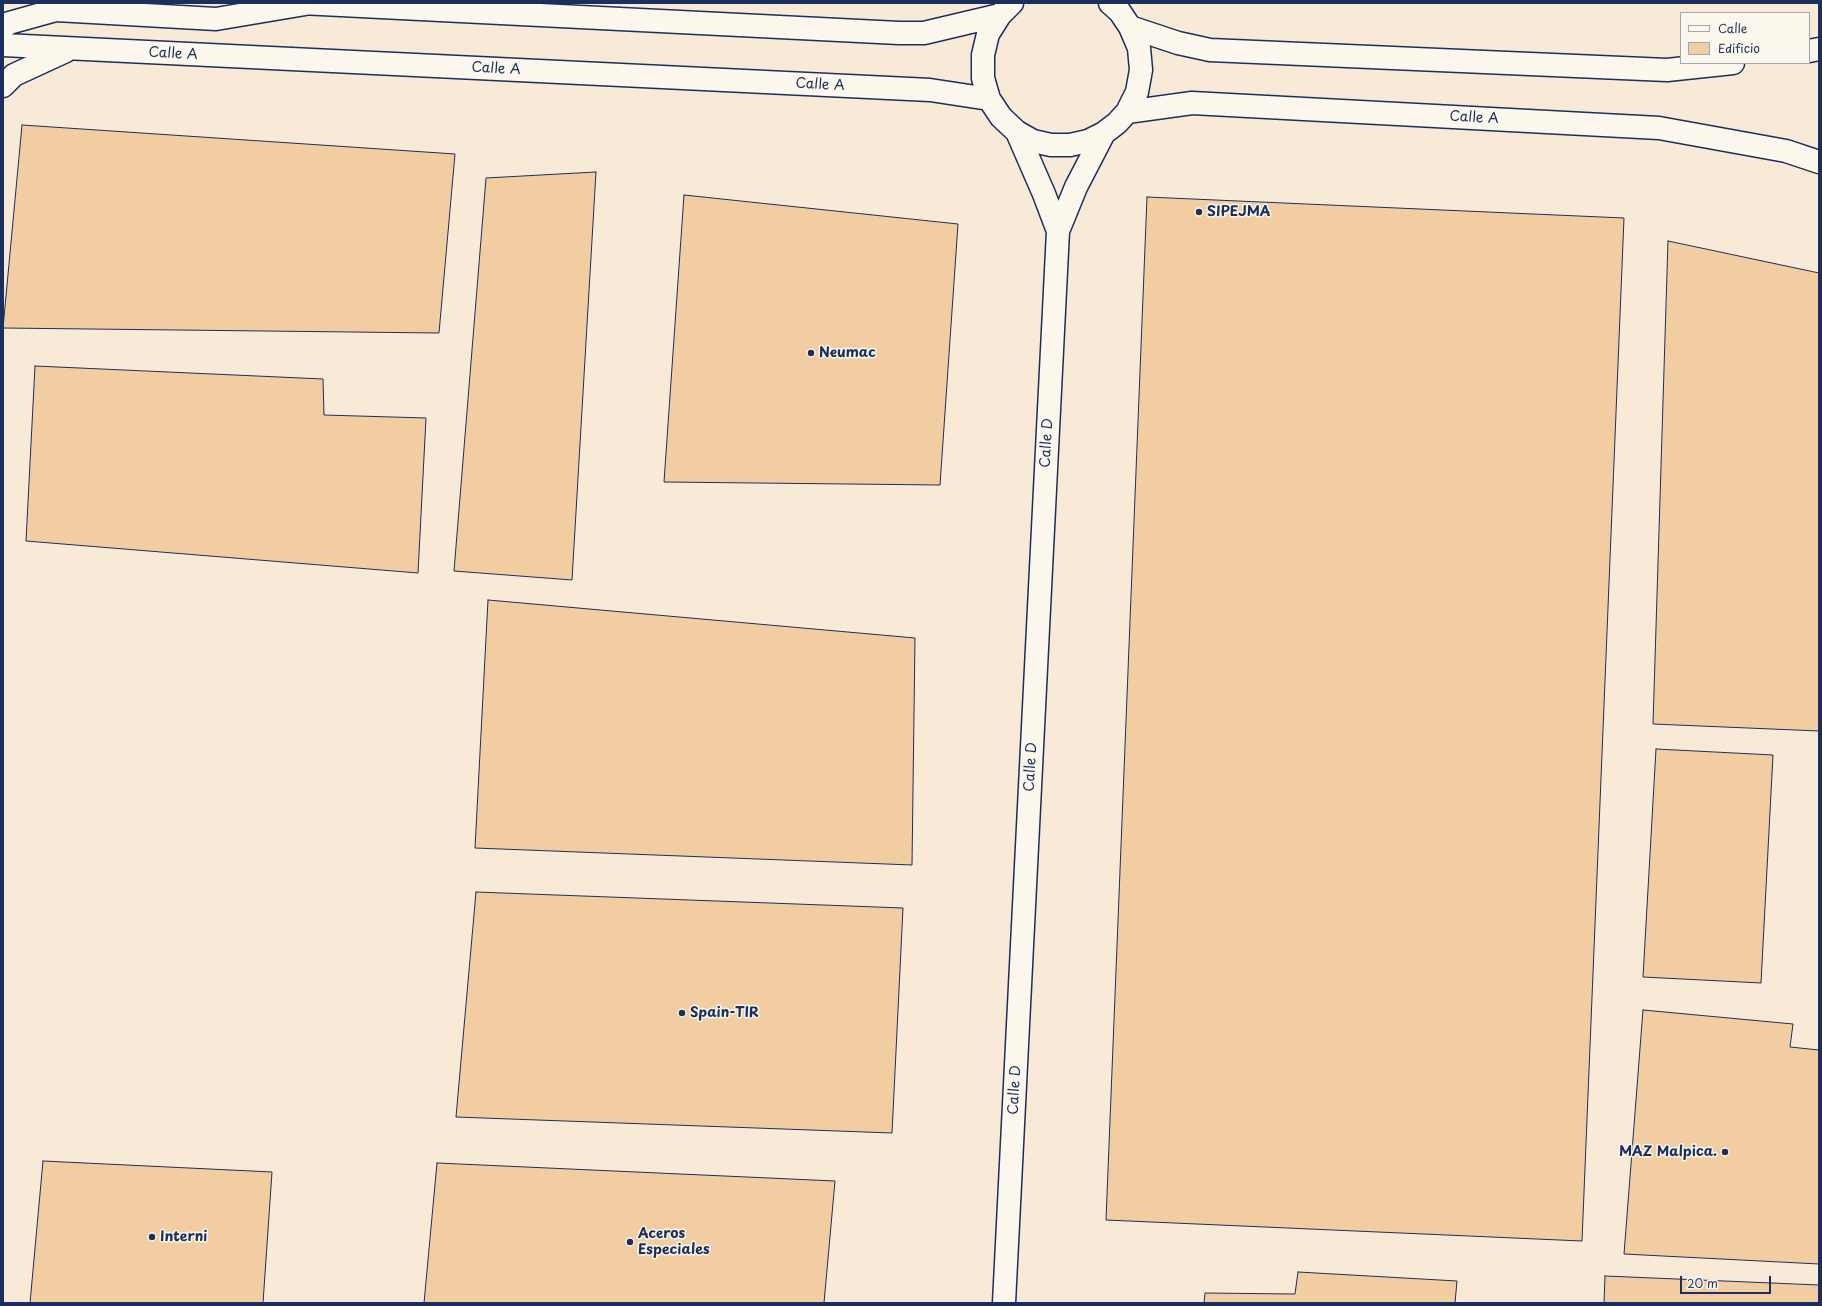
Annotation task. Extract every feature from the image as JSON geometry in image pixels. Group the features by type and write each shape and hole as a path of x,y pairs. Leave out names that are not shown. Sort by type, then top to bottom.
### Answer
{"street":[{"path":"301,3 900,33 924,33 1006,9"},
{"path":"1006,9 988,34 983,55 983,78 989,99 1001,117 1017,132 1033,141 1051,145 1070,145 1088,141 1104,133 1117,123 1127,112 1137,92 1141,70 1139,48 1130,27 1120,12 1110,3"},
{"path":"3,27 9,23 56,10 216,19 311,4"},
{"path":"1130,27 1178,43 1210,50 1667,70 1724,64"},
{"name":"Calle A","path":"3,46 930,90 989,99"},
{"path":"3,86 14,75 69,49"},
{"name":"Calle A","path":"1127,112 1192,103 1659,128 1786,151 1819,162"},
{"name":"Calle D","path":"1017,132 1044,194 1058,231"},
{"name":"Calle D","path":"1004,1303 1058,231 1076,187 1104,133"}],"shaded area":[{"path":"3,3 1819,3 1819,1303 3,1303"}],"building":[{"path":"22,125 455,154 439,333 3,328"},
{"path":"596,172 572,580 454,571 486,178"},
{"name":"Neumac","path":"684,195 958,224 940,485 664,482"},
{"path":"1147,197 1624,218 1582,1241 1106,1220"},
{"path":"1668,241 1819,273 1819,731 1653,724"},
{"path":"35,366 323,379 324,415 426,418 418,573 26,541"},
{"path":"488,600 915,638 912,865 475,848"},
{"path":"1656,749 1773,755 1761,983 1643,977"},
{"name":"Spain-TIR","path":"476,892 903,908 892,1133 456,1117"},
{"name":"MAZ Malpica.","path":"1643,1010 1793,1024 1790,1047 1819,1050 1819,1264 1624,1254"},
{"name":"Interni","path":"43,1161 272,1172 263,1303 30,1303"},
{"name":"Aceros Especiales","path":"437,1163 835,1181 824,1303 424,1303"},
{"path":"1298,1272 1457,1281 1455,1303 1204,1303 1205,1293 1295,1294"},
{"path":"1605,1276 1819,1285 1819,1303 1604,1303"}],"place":[{"name":"SIPEJMA","path":"1199,212"},
{"name":"Neumac","path":"811,353"},
{"name":"Spain-TIR","path":"682,1013"},
{"name":"MAZ Malpica.","path":"1725,1152"},
{"name":"Interni","path":"152,1237"},
{"name":"Aceros Especiales","path":"630,1242"}]}
